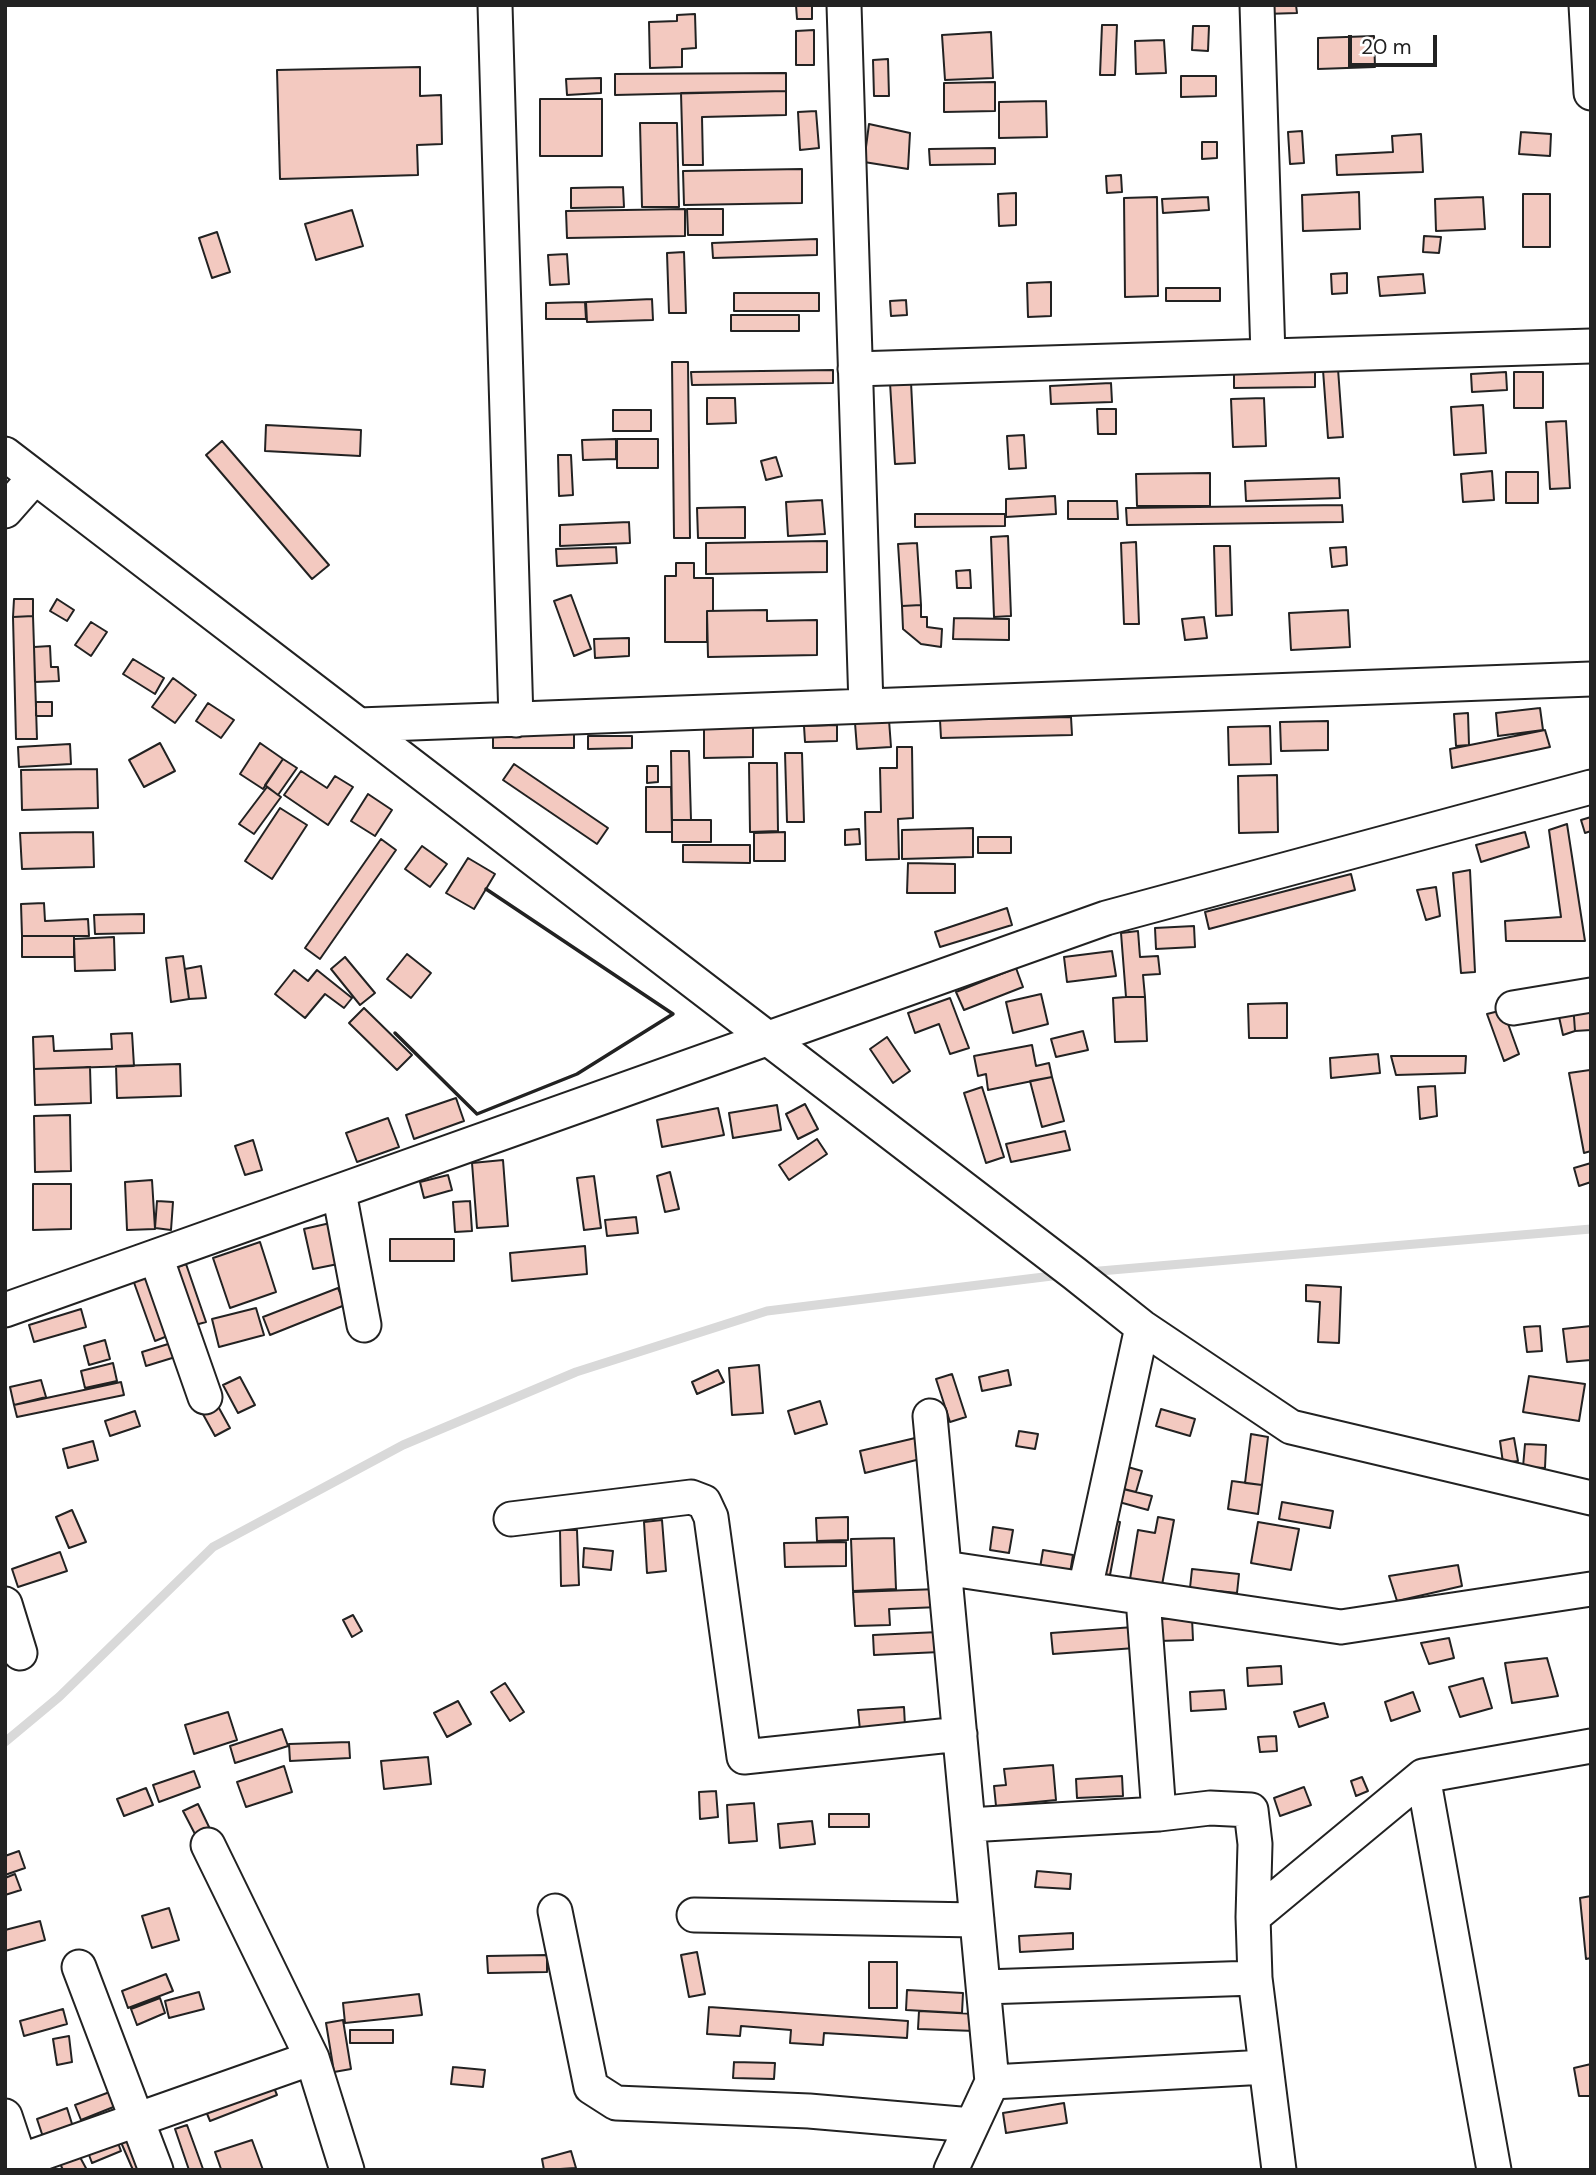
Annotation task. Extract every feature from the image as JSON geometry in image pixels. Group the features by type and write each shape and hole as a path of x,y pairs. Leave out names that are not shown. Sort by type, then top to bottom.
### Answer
{"street":[{"path":"495,5 516,720"},
{"path":"844,5 866,706"},
{"path":"1257,5 1268,356"},
{"path":"1586,5 1591,93"},
{"path":"855,369 1591,346"},
{"path":"5,454 1142,1328 1291,1427 1591,1498"},
{"path":"5,511 36,477"},
{"path":"359,726 1591,679"},
{"path":"5,1310 1106,918 1591,787"},
{"path":"1513,1008 1591,995"},
{"path":"339,1192 363,1325"},
{"path":"156,1257 205,1397"},
{"path":"1085,1589 1142,1328"},
{"path":"930,1416 992,2082 951,2170"},
{"path":"512,1519 691,1497 704,1502 711,1517 744,1757 960,1734"},
{"path":"944,1568 1341,1627 1591,1589"},
{"path":"1143,1598 1159,1814"},
{"path":"5,1604 20,1653"},
{"path":"1253,1917 1423,1776 1591,1746"},
{"path":"1423,1776 1494,2170"},
{"path":"968,1825 1159,1814 1210,1808 1251,1810 1255,1844 1255,1978 1279,2170"},
{"path":"208,1845 312,2058 347,2170"},
{"path":"555,1911 591,2087 616,2104 809,2111 972,2125"},
{"path":"694,1915 977,1920"},
{"path":"79,1967 156,2170"},
{"path":"984,1987 1255,1978"},
{"path":"5,2116 22,2166 312,2058"},
{"path":"992,2082 1266,2067"}],"building":[{"path":"796,5 812,5 812,19 797,19"},
{"path":"1264,5 1296,5 1297,13 1264,14"},
{"path":"695,14 696,48 682,49 682,67 650,68 649,22 677,21 677,15"},
{"path":"1102,25 1117,25 1115,75 1100,75"},
{"path":"1193,26 1209,26 1208,51 1192,50"},
{"path":"814,30 814,65 796,65 796,31"},
{"path":"991,32 993,78 945,80 942,35"},
{"path":"1374,36 1375,67 1318,69 1318,38"},
{"path":"1164,40 1166,73 1136,74 1135,41"},
{"path":"888,59 889,96 874,96 873,60"},
{"path":"420,67 420,96 441,95 442,144 417,145 418,175 280,179 277,70"},
{"path":"786,73 786,91 615,95 615,74"},
{"path":"1181,76 1216,76 1216,96 1181,97"},
{"path":"601,78 601,93 567,95 566,79"},
{"path":"995,82 995,111 944,112 944,83"},
{"path":"786,91 786,115 702,117 703,165 683,165 681,93"},
{"path":"540,99 602,99 602,156 540,156"},
{"path":"1046,101 1047,137 999,138 999,102"},
{"path":"816,111 819,148 800,150 798,112"},
{"path":"640,123 677,123 679,207 642,207"},
{"path":"869,124 910,133 908,169 864,162"},
{"path":"1302,131 1304,163 1290,164 1288,132"},
{"path":"1521,132 1551,134 1550,156 1519,154"},
{"path":"1421,134 1423,172 1337,175 1336,155 1393,152 1392,136"},
{"path":"1202,142 1217,142 1217,158 1202,159"},
{"path":"995,148 995,164 930,165 929,149"},
{"path":"802,169 802,203 684,205 683,171"},
{"path":"1121,175 1122,192 1107,193 1106,176"},
{"path":"623,187 624,207 571,208 571,188"},
{"path":"1359,192 1360,229 1303,231 1302,195"},
{"path":"1016,193 1016,225 999,226 998,194"},
{"path":"1523,194 1550,194 1550,247 1523,247"},
{"path":"1157,197 1158,296 1125,297 1124,198"},
{"path":"1208,197 1209,210 1163,213 1162,199"},
{"path":"1483,197 1485,229 1436,231 1435,199"},
{"path":"685,209 685,236 567,238 566,211"},
{"path":"687,209 723,209 723,235 688,235"},
{"path":"352,210 363,246 316,260 305,224"},
{"path":"217,232 230,272 212,278 199,238"},
{"path":"1424,236 1441,237 1439,253 1423,252"},
{"path":"817,239 817,255 713,258 712,243"},
{"path":"684,252 686,313 669,313 667,253"},
{"path":"567,254 569,284 550,285 548,255"},
{"path":"1347,273 1347,293 1332,294 1331,274"},
{"path":"1423,274 1425,293 1380,296 1378,277"},
{"path":"1051,282 1051,316 1028,317 1027,283"},
{"path":"1166,288 1220,288 1220,301 1166,301"},
{"path":"734,293 819,293 819,311 734,311"},
{"path":"652,299 653,320 587,322 586,302"},
{"path":"906,300 907,315 891,316 890,301"},
{"path":"585,302 586,319 546,319 546,303"},
{"path":"731,315 799,315 799,331 731,331"},
{"path":"672,362 688,362 690,538 674,538"},
{"path":"1338,369 1343,437 1328,438 1323,370"},
{"path":"833,370 833,383 692,385 691,372"},
{"path":"1315,370 1315,387 1234,388 1234,371"},
{"path":"1506,372 1507,390 1472,392 1471,374"},
{"path":"1514,372 1543,372 1543,408 1514,408"},
{"path":"911,382 915,463 895,464 890,383"},
{"path":"1111,383 1112,402 1051,404 1050,386"},
{"path":"707,398 735,398 736,423 707,424"},
{"path":"1264,398 1266,446 1233,447 1231,399"},
{"path":"1483,405 1486,453 1454,455 1451,407"},
{"path":"1097,409 1116,409 1116,434 1098,434"},
{"path":"613,410 651,410 651,431 613,431"},
{"path":"1566,421 1570,488 1550,489 1546,422"},
{"path":"266,425 361,430 360,456 265,451"},
{"path":"1024,435 1026,468 1009,469 1007,436"},
{"path":"616,439 616,459 583,460 582,440"},
{"path":"617,439 658,439 658,468 617,468"},
{"path":"222,441 329,565 312,579 206,455"},
{"path":"558,455 571,455 573,495 559,496"},
{"path":"776,457 782,476 766,480 761,461"},
{"path":"1492,471 1494,500 1463,502 1461,474"},
{"path":"1506,472 1538,472 1538,503 1506,503"},
{"path":"1210,473 1210,506 1137,506 1136,474"},
{"path":"1339,478 1340,498 1246,501 1245,481"},
{"path":"1055,496 1056,514 1006,517 1006,499"},
{"path":"822,500 825,534 788,536 786,502"},
{"path":"1068,501 1117,501 1118,519 1068,519"},
{"path":"1342,505 1343,522 1127,525 1126,508"},
{"path":"745,507 745,538 698,538 697,508"},
{"path":"915,514 1005,514 1005,526 915,527"},
{"path":"629,522 630,543 560,546 560,525"},
{"path":"1008,536 1011,616 994,617 991,537"},
{"path":"827,541 827,572 706,574 706,543"},
{"path":"1136,542 1139,624 1124,624 1121,543"},
{"path":"917,543 921,605 902,606 898,544"},
{"path":"1214,546 1230,546 1232,615 1216,616"},
{"path":"616,547 617,563 557,566 556,549"},
{"path":"1346,547 1347,565 1332,567 1330,548"},
{"path":"676,563 694,563 694,578 713,578 713,611 707,611 707,642 665,642 665,576 676,576"},
{"path":"970,570 971,588 957,588 956,571"},
{"path":"571,595 591,649 574,656 554,601"},
{"path":"14,599 33,599 33,616 13,617"},
{"path":"57,599 74,610 67,621 50,611"},
{"path":"921,605 921,617 927,617 927,627 942,629 941,647 921,644 903,629 902,606"},
{"path":"767,610 767,621 817,620 817,655 708,657 707,611"},
{"path":"1348,610 1350,647 1291,650 1289,613"},
{"path":"33,616 37,739 16,739 13,617"},
{"path":"1204,617 1207,638 1185,640 1182,619"},
{"path":"954,618 1009,619 1009,640 953,639"},
{"path":"91,622 107,632 91,656 75,645"},
{"path":"629,638 629,656 595,658 594,639"},
{"path":"50,646 51,667 58,667 59,681 35,682 34,647"},
{"path":"133,659 164,678 155,694 123,674"},
{"path":"173,678 196,695 175,723 152,707"},
{"path":"36,702 52,702 52,716 36,716"},
{"path":"208,703 234,720 221,738 196,721"},
{"path":"1540,708 1543,730 1498,736 1496,713"},
{"path":"1468,713 1469,745 1456,746 1454,714"},
{"path":"1071,717 1072,735 941,738 940,720"},
{"path":"889,720 891,747 857,749 855,723"},
{"path":"1328,721 1328,750 1281,751 1280,722"},
{"path":"753,725 753,757 704,758 704,726"},
{"path":"837,725 837,741 805,742 804,726"},
{"path":"1270,726 1271,764 1229,765 1228,727"},
{"path":"1545,730 1550,747 1452,768 1450,749"},
{"path":"574,733 574,748 493,748 493,734"},
{"path":"588,736 632,736 632,748 588,749"},
{"path":"160,743 175,771 144,787 129,760"},
{"path":"260,743 283,759 263,789 240,774"},
{"path":"70,744 71,764 19,767 18,747"},
{"path":"897,747 912,747 913,818 898,819 899,859 866,860 865,812 881,812 880,768 897,768"},
{"path":"671,751 689,751 691,820 672,820"},
{"path":"785,753 802,753 804,822 787,822"},
{"path":"283,759 297,768 278,795 265,785"},
{"path":"749,763 777,763 778,831 750,832"},
{"path":"514,764 608,828 597,844 503,780"},
{"path":"647,766 658,766 658,782 647,783"},
{"path":"97,769 98,808 22,810 21,770"},
{"path":"301,771 327,788 335,776 353,787 328,825 284,795"},
{"path":"1277,775 1278,832 1239,833 1238,776"},
{"path":"267,787 281,797 254,834 239,824"},
{"path":"646,787 671,787 672,832 646,832"},
{"path":"368,794 392,810 375,836 351,821"},
{"path":"280,808 307,825 272,879 245,861"},
{"path":"1591,817 1591,831 1585,833 1581,820"},
{"path":"672,820 711,820 711,842 672,842"},
{"path":"1567,824 1585,941 1506,941 1505,921 1561,917 1549,830"},
{"path":"973,828 973,857 902,859 902,830"},
{"path":"859,829 860,844 845,845 845,830"},
{"path":"93,832 94,867 22,869 20,833"},
{"path":"785,832 785,861 754,861 754,833"},
{"path":"1525,832 1529,847 1481,862 1476,845"},
{"path":"978,837 1011,837 1011,853 978,853"},
{"path":"381,839 396,850 320,959 305,948"},
{"path":"683,845 750,845 750,863 683,862"},
{"path":"422,846 447,864 430,887 405,869"},
{"path":"468,858 495,874 474,909 446,893"},
{"path":"908,863 955,864 955,893 907,893"},
{"path":"1470,870 1475,972 1461,973 1453,873"},
{"path":"1351,874 1355,890 1209,929 1205,912"},
{"path":"1436,887 1440,916 1426,920 1417,890"},
{"path":"44,903 45,921 88,919 89,936 22,936 21,904"},
{"path":"1007,908 1012,925 940,947 935,932"},
{"path":"144,914 144,933 95,934 94,915"},
{"path":"1194,926 1195,947 1156,949 1155,928"},
{"path":"1138,931 1140,957 1158,956 1160,974 1143,975 1145,997 1126,997 1121,933"},
{"path":"22,936 74,936 74,957 22,957"},
{"path":"114,937 115,970 75,971 74,939"},
{"path":"1112,951 1116,976 1067,982 1064,957"},
{"path":"407,954 431,973 411,998 387,979"},
{"path":"183,956 189,999 171,1002 166,958"},
{"path":"345,957 375,993 360,1005 331,969"},
{"path":"201,966 206,998 189,999 185,969"},
{"path":"1016,968 1023,987 964,1010 956,992"},
{"path":"294,970 308,981 317,970 352,998 344,1008 325,994 305,1018 275,994"},
{"path":"1041,994 1048,1024 1013,1033 1006,1002"},
{"path":"1145,997 1147,1041 1115,1042 1113,998"},
{"path":"950,998 969,1048 950,1054 939,1024 915,1033 908,1013"},
{"path":"1591,1002 1591,1030 1575,1031 1573,1003"},
{"path":"1287,1003 1287,1038 1249,1038 1248,1004"},
{"path":"1556,1003 1573,1003 1575,1031 1563,1035"},
{"path":"364,1008 412,1055 397,1070 349,1023"},
{"path":"1503,1010 1519,1054 1504,1061 1487,1014"},
{"path":"1083,1031 1088,1050 1056,1057 1051,1039"},
{"path":"132,1033 134,1066 34,1069 33,1037 53,1036 54,1051 112,1049 111,1034"},
{"path":"887,1037 910,1071 893,1083 870,1049"},
{"path":"1032,1045 1036,1066 1049,1063 1052,1077 988,1090 986,1074 978,1076 974,1056"},
{"path":"1378,1054 1380,1073 1331,1078 1330,1058"},
{"path":"1391,1056 1466,1056 1465,1073 1396,1075"},
{"path":"180,1064 181,1096 117,1098 116,1066"},
{"path":"90,1067 91,1103 35,1105 34,1069"},
{"path":"1590,1070 1591,1151 1584,1153 1569,1073"},
{"path":"1052,1077 1064,1121 1042,1127 1030,1081"},
{"path":"1435,1086 1437,1116 1420,1119 1418,1087"},
{"path":"982,1087 1004,1157 986,1163 964,1093"},
{"path":"456,1098 464,1121 414,1139 406,1115"},
{"path":"805,1104 818,1129 798,1139 786,1114"},
{"path":"777,1105 781,1130 733,1138 729,1113"},
{"path":"718,1108 724,1135 662,1147 657,1120"},
{"path":"70,1115 71,1171 35,1172 34,1116"},
{"path":"388,1118 399,1147 357,1162 346,1133"},
{"path":"1065,1131 1070,1150 1011,1162 1006,1144"},
{"path":"817,1139 827,1154 789,1180 779,1165"},
{"path":"253,1140 262,1170 245,1175 235,1146"},
{"path":"503,1160 508,1226 477,1228 472,1163"},
{"path":"1591,1163 1591,1182 1579,1186 1574,1168"},
{"path":"670,1172 679,1209 665,1212 657,1176"},
{"path":"448,1175 452,1190 424,1198 420,1182"},
{"path":"594,1176 601,1228 584,1230 577,1178"},
{"path":"152,1180 155,1229 127,1230 125,1182"},
{"path":"33,1184 71,1184 71,1229 33,1230"},
{"path":"157,1201 173,1202 171,1230 155,1228"},
{"path":"470,1201 472,1231 455,1232 453,1202"},
{"path":"636,1217 638,1233 607,1236 605,1220"},
{"path":"339,1221 348,1262 313,1269 304,1229"},
{"path":"390,1239 454,1239 454,1261 390,1261"},
{"path":"260,1242 276,1292 230,1308 213,1258"},
{"path":"585,1246 587,1274 512,1281 510,1253"},
{"path":"186,1264 206,1322 188,1327 169,1270"},
{"path":"153,1270 175,1333 155,1341 132,1277"},
{"path":"1306,1285 1341,1287 1339,1343 1318,1342 1320,1302 1306,1301"},
{"path":"338,1288 345,1305 270,1335 263,1317"},
{"path":"256,1308 264,1335 219,1347 212,1319"},
{"path":"81,1309 86,1327 34,1342 29,1325"},
{"path":"1540,1326 1542,1351 1527,1352 1524,1327"},
{"path":"1591,1326 1591,1360 1567,1362 1563,1329"},
{"path":"105,1340 110,1359 89,1365 84,1346"},
{"path":"178,1341 182,1355 146,1366 142,1352"},
{"path":"113,1363 117,1381 85,1388 81,1371"},
{"path":"759,1365 763,1413 732,1415 729,1368"},
{"path":"718,1370 724,1382 697,1394 692,1382"},
{"path":"1008,1370 1011,1385 982,1391 979,1377"},
{"path":"952,1374 966,1417 950,1422 936,1379"},
{"path":"1529,1376 1585,1384 1579,1421 1523,1412"},
{"path":"240,1377 255,1405 238,1413 223,1385"},
{"path":"41,1380 46,1397 14,1405 10,1387"},
{"path":"121,1382 124,1395 17,1417 14,1405"},
{"path":"214,1399 230,1428 215,1436 199,1407"},
{"path":"820,1401 827,1424 795,1434 788,1411"},
{"path":"1161,1409 1195,1419 1190,1436 1156,1426"},
{"path":"135,1411 140,1426 110,1436 105,1421"},
{"path":"1019,1431 1038,1434 1035,1449 1016,1446"},
{"path":"1251,1434 1268,1437 1262,1485 1245,1483"},
{"path":"928,1435 932,1456 865,1473 860,1451"},
{"path":"1514,1438 1518,1461 1503,1463 1500,1441"},
{"path":"93,1441 98,1460 68,1468 63,1449"},
{"path":"1525,1444 1546,1445 1545,1468 1523,1467"},
{"path":"1110,1462 1142,1471 1136,1492 1104,1484"},
{"path":"1232,1481 1262,1485 1258,1514 1228,1509"},
{"path":"1123,1489 1152,1496 1148,1510 1119,1502"},
{"path":"1282,1502 1333,1511 1330,1528 1279,1519"},
{"path":"72,1510 86,1542 69,1548 56,1517"},
{"path":"848,1517 848,1540 817,1541 816,1518"},
{"path":"1158,1517 1174,1520 1162,1585 1130,1579 1138,1530 1155,1533"},
{"path":"1100,1518 1120,1522 1110,1575 1091,1572"},
{"path":"662,1520 666,1571 647,1573 644,1522"},
{"path":"1258,1522 1299,1529 1291,1570 1251,1563"},
{"path":"993,1527 1013,1530 1009,1553 990,1550"},
{"path":"560,1530 577,1530 579,1585 561,1586"},
{"path":"894,1538 896,1589 853,1591 851,1539"},
{"path":"846,1542 846,1566 785,1567 784,1543"},
{"path":"584,1548 613,1551 611,1570 583,1567"},
{"path":"1043,1550 1073,1555 1070,1573 1040,1568"},
{"path":"60,1552 67,1571 18,1587 12,1569"},
{"path":"1458,1565 1462,1586 1397,1601 1389,1576"},
{"path":"1192,1569 1239,1574 1237,1593 1190,1588"},
{"path":"939,1589 940,1607 889,1609 890,1625 855,1626 853,1592"},
{"path":"353,1615 362,1631 352,1637 343,1620"},
{"path":"1192,1618 1193,1640 1158,1641 1157,1619"},
{"path":"1134,1627 1135,1648 1053,1654 1051,1633"},
{"path":"939,1632 940,1652 874,1655 873,1635"},
{"path":"1449,1638 1454,1658 1429,1664 1421,1643"},
{"path":"1547,1658 1558,1696 1512,1703 1505,1663"},
{"path":"1281,1666 1282,1684 1248,1686 1247,1668"},
{"path":"1483,1678 1492,1708 1460,1717 1449,1687"},
{"path":"505,1683 524,1712 510,1721 491,1692"},
{"path":"1224,1690 1226,1709 1191,1711 1190,1692"},
{"path":"1413,1692 1420,1711 1391,1721 1385,1702"},
{"path":"458,1701 471,1724 447,1737 434,1713"},
{"path":"1324,1703 1328,1717 1299,1727 1294,1712"},
{"path":"904,1707 905,1726 860,1730 858,1710"},
{"path":"228,1712 237,1740 194,1754 185,1725"},
{"path":"282,1729 288,1746 235,1763 230,1746"},
{"path":"1276,1736 1277,1751 1260,1752 1258,1737"},
{"path":"349,1742 350,1758 290,1761 289,1744"},
{"path":"428,1757 431,1784 384,1789 381,1761"},
{"path":"1053,1765 1056,1800 996,1806 994,1786 1006,1785 1004,1769"},
{"path":"284,1766 292,1792 246,1807 237,1782"},
{"path":"194,1771 200,1787 159,1802 153,1785"},
{"path":"1122,1776 1123,1796 1077,1798 1076,1779"},
{"path":"1362,1777 1368,1791 1356,1796 1351,1781"},
{"path":"1304,1787 1311,1805 1280,1816 1274,1798"},
{"path":"146,1788 153,1805 124,1816 117,1799"},
{"path":"716,1791 718,1817 700,1819 699,1792"},
{"path":"754,1803 757,1841 729,1843 727,1805"},
{"path":"198,1804 210,1829 196,1836 183,1811"},
{"path":"829,1814 869,1814 869,1827 829,1827"},
{"path":"812,1821 815,1844 780,1848 778,1824"},
{"path":"19,1851 25,1868 5,1875 5,1856"},
{"path":"1037,1871 1071,1874 1070,1889 1035,1887"},
{"path":"15,1874 21,1890 5,1895 5,1878"},
{"path":"1591,1896 1591,1958 1586,1959 1580,1898"},
{"path":"169,1908 179,1940 152,1948 142,1916"},
{"path":"40,1921 45,1940 5,1951 5,1930"},
{"path":"1073,1933 1073,1949 1020,1952 1019,1936"},
{"path":"697,1952 705,1994 689,1997 681,1955"},
{"path":"547,1955 547,1972 488,1973 487,1956"},
{"path":"869,1962 897,1962 897,2008 869,2008"},
{"path":"166,1974 173,1991 128,2008 122,1991"},
{"path":"907,1990 963,1993 962,2013 906,2010"},
{"path":"199,1992 204,2009 169,2018 165,2001"},
{"path":"419,1994 422,2015 345,2023 343,2003"},
{"path":"160,1998 165,2013 137,2025 131,2009"},
{"path":"709,2007 908,2021 907,2038 824,2033 823,2045 790,2043 791,2030 741,2026 740,2036 707,2034"},
{"path":"63,2009 67,2024 24,2036 20,2021"},
{"path":"919,2011 976,2014 975,2031 918,2029"},
{"path":"343,2020 351,2069 334,2072 326,2023"},
{"path":"350,2030 393,2030 393,2043 350,2043"},
{"path":"69,2036 72,2062 57,2065 53,2039"},
{"path":"734,2062 775,2063 774,2079 733,2078"},
{"path":"1591,2064 1591,2096 1579,2096 1574,2068"},
{"path":"453,2067 485,2070 483,2087 451,2084"},
{"path":"270,2078 277,2095 210,2121 203,2104"},
{"path":"115,2090 121,2104 81,2120 75,2105"},
{"path":"1064,2103 1067,2123 1006,2133 1003,2113"},
{"path":"67,2108 73,2127 43,2137 37,2119"},
{"path":"187,2125 203,2169 189,2170 175,2129"},
{"path":"133,2134 148,2170 133,2170 120,2140"},
{"path":"115,2135 121,2151 92,2163 86,2147"},
{"path":"252,2140 263,2170 219,2170 221,2169 215,2152"},
{"path":"75,2148 87,2170 63,2170 57,2157"},
{"path":"571,2151 576,2168 544,2170 542,2159"}],"waterway":[{"path":"1088,1272 1591,1229"},
{"path":"5,1742 59,1697 213,1547 403,1445 576,1372 767,1311 1060,1275"}],"wall":[{"path":"395,1033 477,1114 577,1074 673,1014 486,889"}]}
